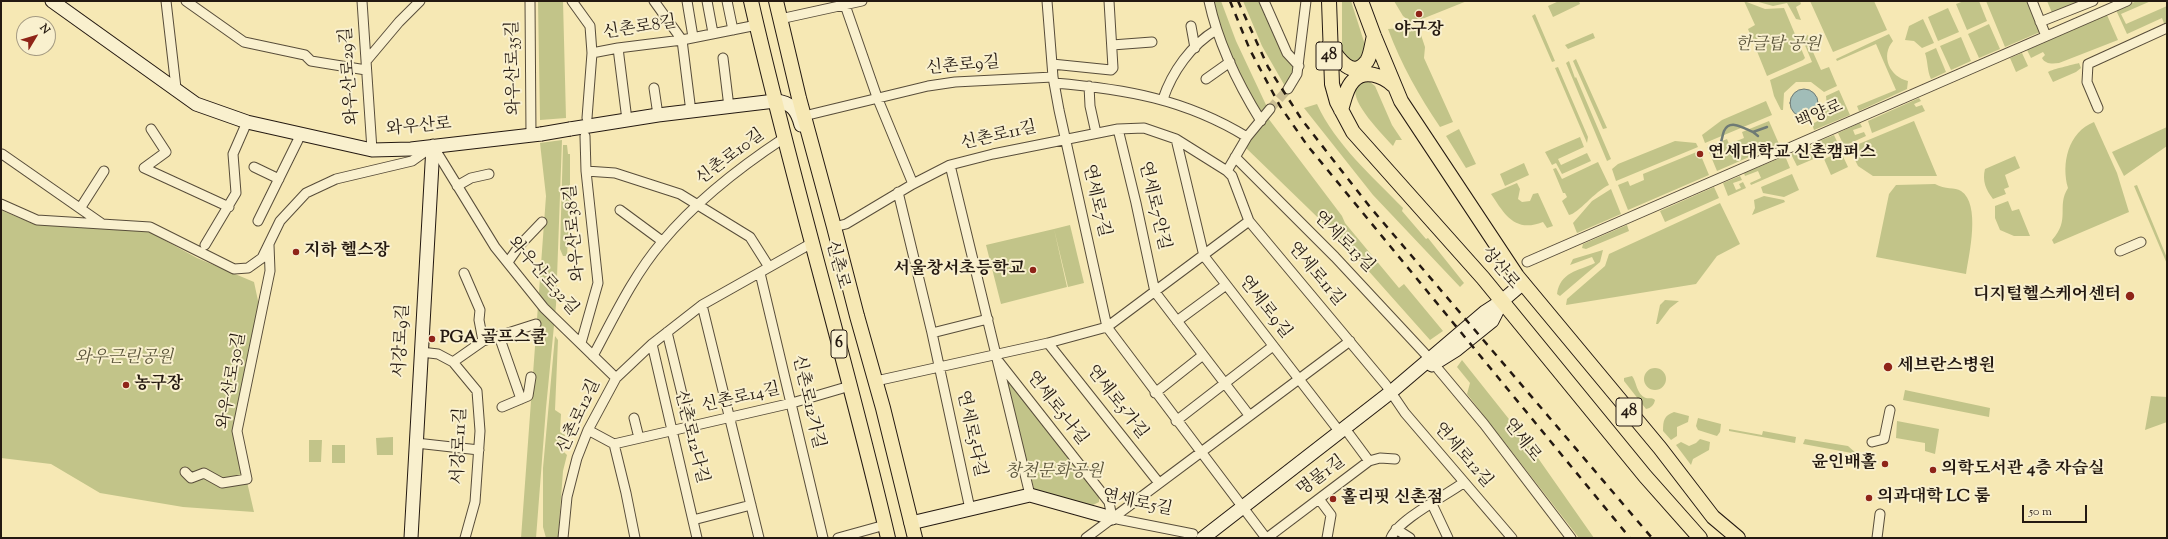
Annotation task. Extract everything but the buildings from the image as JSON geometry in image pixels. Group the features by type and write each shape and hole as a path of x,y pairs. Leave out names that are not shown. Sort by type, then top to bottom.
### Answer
{"main road":[{"name":"신촌로","path":"751,1 784,138 887,532"},
{"name":"신촌로","path":"776,1 812,148 876,381 915,538"},
{"name":"성산로","path":"1329,1 1329,45 1332,84 1341,110 1358,138 1502,301 1645,476 1700,538"},
{"name":"성산로","path":"1361,1 1393,85 1413,120 1523,283 1660,448 1713,518 1738,538"},
{"path":"1329,45 1339,61 1346,66 1354,68 1360,66 1368,59 1374,36"},
{"path":"1341,110 1349,86 1353,80 1360,76 1368,74 1382,76 1393,85"},
{"path":"1683,519 1697,538"}],"street":[{"name":"와우산로","path":"52,1 176,88 196,104 224,116 372,150 412,149 570,130 627,120"},
{"path":"166,1 176,88"},
{"path":"186,1 244,42 305,55 311,61 366,70"},
{"name":"와우산로29길","path":"362,1 372,150"},
{"path":"367,60 399,22 420,1"},
{"name":"와우산로35길","path":"530,1 536,134"},
{"path":"572,1 590,26 592,54 587,118"},
{"path":"654,1 682,40 691,112"},
{"name":"신촌로8길","path":"687,1 693,37"},
{"path":"707,1 713,33"},
{"path":"727,1 732,30"},
{"path":"780,19 845,3 862,1"},
{"path":"1047,1 1054,80"},
{"path":"1052,64 1111,70 1113,68 1109,1"},
{"path":"1208,1 1216,30 1230,62 1261,121"},
{"path":"1264,1 1287,53 1299,66"},
{"path":"1288,89 1296,78 1299,66 1306,1"},
{"path":"2032,1 2046,36"},
{"path":"2040,22 2093,1"},
{"name":"백양로","path":"1527,262 2127,1"},
{"path":"845,3 877,97 913,184"},
{"name":"신촌로8길","path":"592,54 618,48 682,40 756,25"},
{"path":"1191,26 1195,48"},
{"path":"2098,108 2087,82 2088,64 2167,28"},
{"path":"1163,99 1172,76 1195,48 1216,30"},
{"path":"1112,45 1152,42"},
{"path":"618,48 627,120 775,101 787,103 796,110 806,141 812,148"},
{"path":"723,58 729,107"},
{"path":"1206,79 1230,62"},
{"name":"신촌로9길","path":"804,116 877,97 955,82 1054,80 1163,99 1195,110 1247,137"},
{"name":"연세로7길","path":"1054,80 1064,140 1107,327 1200,453 1242,506"},
{"path":"1089,86 1090,106 1096,133"},
{"path":"654,88 658,115"},
{"path":"1227,171 1247,137 1270,110"},
{"path":"205,245 236,193 233,154 247,122"},
{"name":"신촌로11길","path":"834,227 846,224 898,192 950,165 993,154 1118,129 1144,128 1176,139 1227,171"},
{"path":"150,129 166,152 144,168 229,207"},
{"name":"연세로7안길","path":"1118,129 1155,292 1249,415"},
{"path":"258,221 301,134"},
{"name":"와우산로38길","path":"581,343 598,283 586,171 585,138"},
{"name":"신촌로10길","path":"593,356 632,284 662,242 698,204 754,158 784,138"},
{"name":"연세로9길","path":"1176,139 1204,256 1298,379 1344,433"},
{"name":"와우산로32길","path":"433,146 495,247 544,308 616,378"},
{"name":"와우산로30길","path":"1,204 37,220 150,227 234,268 248,268 262,258 280,221 306,193 336,179 412,161 433,146"},
{"name":"서강로9길","path":"411,538 433,146"},
{"path":"2,154 81,207 101,223"},
{"name":"연세로13길","path":"1235,158 1335,257 1428,356"},
{"name":"연세로5나길","path":"950,165 1030,495"},
{"path":"254,167 279,179"},
{"path":"81,207 104,171"},
{"name":"신촌로10길","path":"586,171 615,173 680,194 750,237 769,267"},
{"name":"연세로11길","path":"1227,171 1232,176 1249,221 1391,392"},
{"path":"457,186 470,178 489,174"},
{"name":"연세로5다길","path":"898,192 932,333 970,509"},
{"path":"620,210 662,242"},
{"path":"1204,256 1249,221"},
{"path":"508,262 520,245 542,222"},
{"path":"2120,251 2141,242"},
{"name":"신촌로12길","path":"563,538 567,497 573,472 588,430 616,378 652,344 702,305 812,243"},
{"name":"와우산로30길","path":"185,472 191,478 204,473 222,483 247,479 237,431 270,271 269,244"},
{"name":"연세로7안길","path":"1155,292 1204,256"},
{"path":"464,273 480,310 479,320 483,341"},
{"name":"신촌로12가길","path":"760,273 823,538"},
{"path":"1198,536 1344,433 1391,392 1428,356 1485,312 1502,301 1523,283"},
{"path":"1177,321 1226,285"},
{"path":"1107,327 1155,292"},
{"path":"1391,392 1404,386 1434,363 1456,350 1492,321 1502,301"},
{"path":"702,305 759,538"},
{"path":"932,333 988,319"},
{"path":"453,362 483,341 536,324"},
{"name":"연세로5나길","path":"997,357 1107,327"},
{"path":"667,332 690,427"},
{"path":"499,336 521,399"},
{"path":"1086,538 1350,341"},
{"name":"연세로5가길","path":"1048,343 1159,483"},
{"name":"신촌로12다길","path":"652,344 671,431 698,538"},
{"path":"1176,421 1273,346"},
{"name":"서강로11길","path":"421,352 438,354 453,362 477,391 480,408 479,450 475,502 465,538"},
{"path":"1155,393 1203,355"},
{"path":"876,381 939,366 997,357"},
{"name":"연세로5나길","path":"997,357 1109,502 1112,518"},
{"name":"연세로","path":"1438,369 1521,471 1571,538"},
{"path":"502,406 528,396 531,377"},
{"name":"신촌로14길","path":"614,444 792,403 850,386"},
{"name":"연세로12길","path":"1391,392 1405,414 1512,538"},
{"path":"1872,442 1884,439 1890,410"},
{"path":"634,418 639,438"},
{"path":"588,430 614,444 635,538"},
{"name":"명물1길","path":"1267,538 1369,461 1355,442 1344,433"},
{"path":"416,443 479,450"},
{"path":"1369,461 1380,458 1395,459"},
{"path":"1391,538 1396,529 1463,483"},
{"name":"연세로5길","path":"911,523 1030,495 1112,518 1198,536"},
{"path":"1319,499 1331,515 1327,538"},
{"path":"1432,504 1448,538"},
{"path":"693,520 751,505"},
{"path":"1242,506 1267,538"},
{"path":"1877,538 1880,514"},
{"path":"1396,529 1410,538"},
{"path":"838,538 887,532"}],"green space":[{"path":"538,1 563,1 566,118 540,120"},
{"path":"1211,1 1221,1 1236,41 1267,107 1259,115 1235,68"},
{"path":"1243,1 1261,1 1296,67 1286,88 1262,46"},
{"path":"1342,1 1351,1 1366,48 1358,64 1342,58"},
{"name":"야구장","path":"1394,1 1467,1 1412,23 1403,16"},
{"path":"1559,1 1579,1 1580,4 1553,17 1548,6"},
{"name":"한글탑 공원","path":"1744,1 1765,9 1784,8 1805,58 1767,76 1748,29 1755,25"},
{"path":"1755,1 1800,1 1801,4 1796,7 1801,20 1796,19 1787,3 1773,6"},
{"path":"1810,1 1874,1 1887,30 1833,52"},
{"path":"1964,1 1979,1 1987,21 1967,30 1956,4"},
{"path":"1986,1 2027,1 2040,32 2005,47"},
{"path":"2047,1 2086,1 2053,15"},
{"path":"2137,1 2151,1 2121,14 2126,24 2167,6 2167,25 2165,26 2162,18 2127,34 2116,10"},
{"path":"1948,8 1959,32 1938,41 1928,17"},
{"path":"1535,14 1555,61 1552,62 1532,16"},
{"path":"2107,15 2118,40 2059,63 2049,63 2045,61 2042,58 2045,55 2043,52 2031,58 2027,50"},
{"path":"1923,19 1934,43 1922,48 1914,41 1905,40 1909,26"},
{"path":"1989,24 2000,49 1979,58 1968,34"},
{"path":"1388,29 1419,29 1425,47 1424,58 1453,122 1440,127 1418,92 1399,55"},
{"path":"1593,33 1595,38 1568,49 1565,45"},
{"path":"1889,34 1893,41 1887,53 1887,59 1892,71 1902,79 1908,81 1907,89 1859,111 1857,106 1896,90 1876,44 1837,61 1836,59"},
{"path":"1808,35 1809,43 1821,70 1829,67 1837,86 1824,92 1811,82 1796,82 1784,93 1783,110 1781,110 1774,96 1770,80 1812,62 1802,38"},
{"path":"1961,37 1971,61 1951,70 1940,46"},
{"path":"1936,48 1946,72 1931,79 1925,53"},
{"path":"2022,53 2028,66 2016,72 2010,58"},
{"path":"1576,59 1607,128 1603,129 1573,61"},
{"path":"1569,61 1611,159 1607,161 1566,63"},
{"path":"2079,63 2081,68 2076,72 2053,82 2048,72 2058,68"},
{"path":"1558,67 1588,137 1587,143 1555,68"},
{"path":"1369,81 1375,86 1392,125 1402,140 1396,140 1393,146 1375,127 1362,110 1355,94 1356,88 1363,82"},
{"path":"1839,90 1850,115 1814,130 1812,124 1820,119 1826,109 1826,96"},
{"path":"1919,98 1921,101 1914,104 1916,107 1922,105 1925,111 1872,133 1868,121"},
{"path":"1766,101 1772,115 1705,143 1702,135 1722,120"},
{"path":"1317,104 1334,133 1344,146 1367,172 1403,208 1402,211 1426,239 1428,238 1464,283 1460,287 1373,195 1304,108"},
{"path":"1268,118 1342,216 1345,223 1399,288 1404,284 1443,331 1430,340 1341,240 1245,147"},
{"path":"1769,121 1779,144 1717,171 1707,147 1727,139 1729,144 1744,138 1742,132"},
{"path":"1914,121 1937,176 1873,176 1858,166 1849,148"},
{"path":"2094,122 2117,173 2129,212 2054,244 2052,240 2058,233 2061,226 2063,201 2068,188 2065,169 2066,159 2078,133"},
{"path":"1860,123 1862,127 1853,130 1855,135 1864,132 1866,136 1844,146 1838,133"},
{"path":"2167,127 2167,146 2124,176 2112,152"},
{"path":"1459,129 1476,164 1466,168 1446,136"},
{"path":"1834,135 1840,148 1823,156 1817,142"},
{"path":"1580,137 1584,147 1558,159 1561,165 1587,153 1591,161 1562,174 1556,163 1552,165 1545,152"},
{"path":"562,140 556,305 536,538 521,538 546,196 540,143"},
{"path":"1675,141 1696,143 1698,147 1616,181 1612,169 1618,164"},
{"path":"563,145 567,145 568,154 570,154 570,237 568,239 567,256 563,256 560,249"},
{"path":"1810,145 1816,158 1797,166 1791,154"},
{"path":"1699,151 1709,175 1628,210 1618,185 1628,181 1630,186 1644,180 1643,174"},
{"path":"1841,152 1848,167 1831,175 1824,159"},
{"path":"1785,156 1790,168 1751,185 1750,183 1761,178 1758,171 1745,176 1744,173"},
{"path":"2015,156 2020,168 2005,175 2009,187 2004,189 2006,194 1993,199 1985,185 1985,169"},
{"path":"1598,162 1609,185 1598,192 1573,214 1569,215 1562,201 1567,197 1565,193 1563,193 1553,169 1556,168 1562,179"},
{"path":"1524,163 1529,175 1505,186 1500,174"},
{"path":"1792,174 1799,190 1784,197 1763,193 1761,187"},
{"path":"1740,176 1742,180 1733,183 1736,190 1741,188 1739,184 1743,182 1746,188 1728,196 1723,183"},
{"path":"1517,183 1520,189 1518,199 1522,202 1530,201 1533,194 1538,193 1553,226 1547,228 1543,222 1533,225 1518,224 1506,215 1491,194"},
{"path":"1935,184 1961,191 1967,197 1971,207 1972,230 1966,274 1876,257 1889,194 1896,185"},
{"path":"2137,185 2167,258 2167,264 2134,186"},
{"path":"1714,187 1719,198 1665,222 1660,211"},
{"path":"1611,189 1621,214 1577,233 1573,223 1592,201"},
{"path":"1764,196 1784,200 1785,202 1752,215 1755,208 1754,200"},
{"path":"2008,201 2012,211 2019,209 2030,236 2014,236 2000,230 1995,218 1995,206"},
{"path":"1720,203 1740,244 1717,256 1696,284 1566,305 1567,299 1605,266 1609,254"},
{"name":"와우근린공원","path":"1,210 36,225 144,229 197,258 254,282 260,310 235,430 254,512 183,507 100,493 51,464 1,458"},
{"path":"1070,225 1084,283 1068,287 1054,229"},
{"path":"1627,225 1629,231 1586,249 1582,248 1583,244"},
{"path":"1054,229 1067,287 1001,304 986,245"},
{"path":"1603,250 1600,262 1560,296 1557,294 1562,281 1566,277 1571,273 1595,263 1592,257 1570,265 1573,259"},
{"path":"1665,300 1679,301 1670,308 1658,324 1656,324 1660,305"},
{"path":"555,336 558,340 555,410 561,414 560,432 565,435 561,449 567,455 563,471 558,538 546,538 543,527 543,468"},
{"path":"1462,360 1524,438 1594,538 1579,538 1467,394 1470,383 1457,367"},
{"path":"1655,368 1663,371 1666,379 1663,387 1655,390 1647,387 1644,379 1647,371"},
{"name":"창천문화공원","path":"1003,372 1099,495 1099,502 1093,505 1035,492"},
{"path":"1632,376 1640,394 1646,398 1655,400 1653,405 1649,408 1646,409 1624,381 1624,378"},
{"path":"1905,390 1990,408 1989,417 1903,400"},
{"path":"2151,396 2167,397 2167,422 2145,430"},
{"path":"1674,412 1689,416 1688,422 1677,427 1677,436 1671,440 1663,431 1663,424 1666,417"},
{"path":"1698,418 1721,424 1720,432 1717,436 1698,430 1696,426"},
{"path":"1897,421 1939,429 1935,454 1925,451 1925,443 1896,438"},
{"path":"1729,429 1762,435 1763,431 1796,437 1795,443 1729,431"},
{"path":"393,437 393,455 377,455 376,438"},
{"path":"1700,439 1710,442 1709,450 1693,459 1691,465 1676,445 1681,442 1689,446 1696,443"},
{"path":"1805,439 1848,446 1857,454 1803,444"},
{"path":"309,440 322,440 321,462 309,462"},
{"path":"332,445 345,445 345,463 332,463"}],"water":[{"path":"1804,89 1814,93 1818,103 1814,113 1804,117 1794,113 1790,103 1794,93"}],"waterway":[{"path":"1719,147 1724,131 1730,125 1742,127 1753,132 1767,127"},
{"path":"1753,132 1758,136"}],"tunnel":[{"path":"1270,109 1288,89"}],"railway":[{"path":"1230,1 1250,50 1280,106 1307,145 1630,538"},
{"path":"1238,1 1268,67 1302,120 1370,207 1652,538"}],"place":[{"name":"야구장","path":"1419,14"},
{"name":"연세대학교 신촌캠퍼스","path":"1700,154"},
{"name":"지하 헬스장","path":"296,252"},
{"name":"서울창서초등학교","path":"1033,270"},
{"name":"디지털헬스케어센터","path":"2130,296"},
{"name":"PGA 골프스쿨","path":"432,339"},
{"name":"세브란스병원","path":"1888,367"},
{"name":"농구장","path":"126,385"},
{"name":"윤인배홀","path":"1885,464"},
{"name":"의학도서관 4층 자습실","path":"1933,470"},
{"name":"의과대학 LC 룸","path":"1869,498"},
{"name":"홀리핏 신촌점","path":"1333,499"}]}
